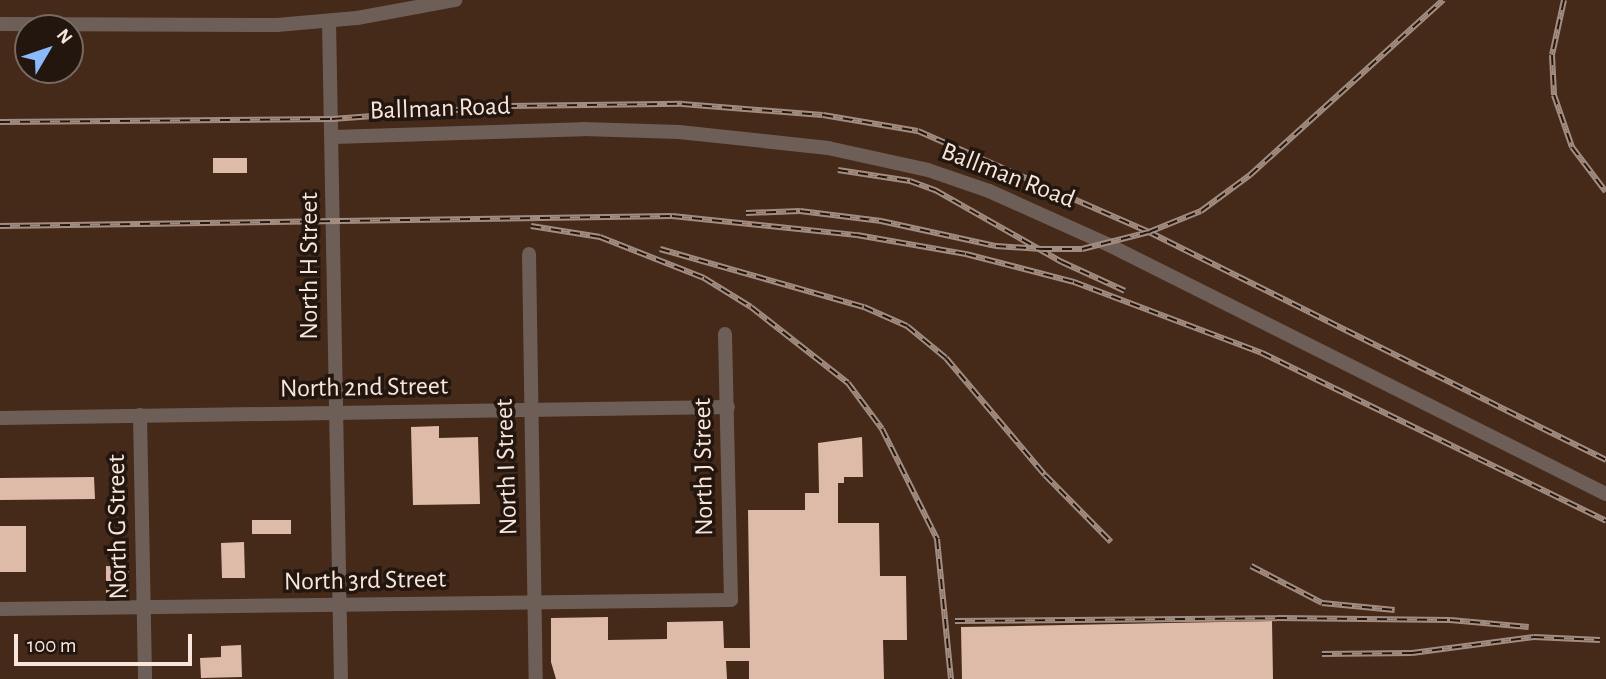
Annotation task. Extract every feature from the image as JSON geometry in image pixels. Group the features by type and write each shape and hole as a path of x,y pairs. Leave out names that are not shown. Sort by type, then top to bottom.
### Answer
{"street":[{"path":"0,24 166,26 329,21 454,0"},
{"name":"North H Street","path":"329,21 341,679"},
{"name":"Ballman Road","path":"333,137 583,129 679,132 828,148 928,170 989,191 1107,244 1606,494"},
{"name":"North I Street","path":"529,254 529,411 537,603 536,679"},
{"name":"North J Street","path":"726,334 732,600"},
{"name":"North 2nd Street","path":"0,418 728,407"},
{"name":"North G Street","path":"140,415 145,679"},
{"name":"North 3rd Street","path":"0,609 732,600"}],"building":[{"path":"213,158 247,158 247,173 213,173"},
{"path":"439,426 439,438 478,437 480,504 413,505 411,427"},
{"path":"862,437 863,477 844,477 844,483 838,483 838,523 879,523 880,576 906,576 907,640 883,640 884,679 749,679 749,661 726,661 727,679 556,679 551,662 551,618 608,617 608,640 667,639 667,622 723,621 724,648 750,648 748,510 805,510 805,493 819,493 818,443"},
{"path":"94,477 95,499 0,500 0,478"},
{"path":"252,520 291,520 291,534 252,534"},
{"path":"0,526 26,526 26,572 0,572"},
{"path":"244,542 245,578 222,578 221,543"},
{"path":"106,566 129,567 128,595 106,595"},
{"path":"1272,621 1273,679 962,679 961,627"},
{"path":"241,645 242,677 201,678 200,658 221,657 221,646"}],"railway":[{"path":"746,213 800,211 881,221 996,246 1042,249 1082,249 1149,232 1201,211 1250,175 1443,0"},
{"path":"1564,0 1552,55 1554,95 1572,147 1606,192"},
{"path":"0,122 332,119 507,106 682,104 823,115 918,131 1149,232 1606,460"},
{"path":"838,170 910,181 935,190 1062,262 1125,291"},
{"path":"0,226 672,216 857,235 966,254 1074,282 1262,353 1606,521"},
{"path":"531,226 600,237 704,278 751,307 848,383 882,429 937,539 951,679"},
{"path":"660,249 864,307 907,326 946,358 1045,475 1111,542"},
{"path":"1251,566 1322,603 1395,610"},
{"path":"955,621 1277,618 1450,620 1529,627"},
{"path":"1322,654 1412,653 1534,637 1600,640"}]}
